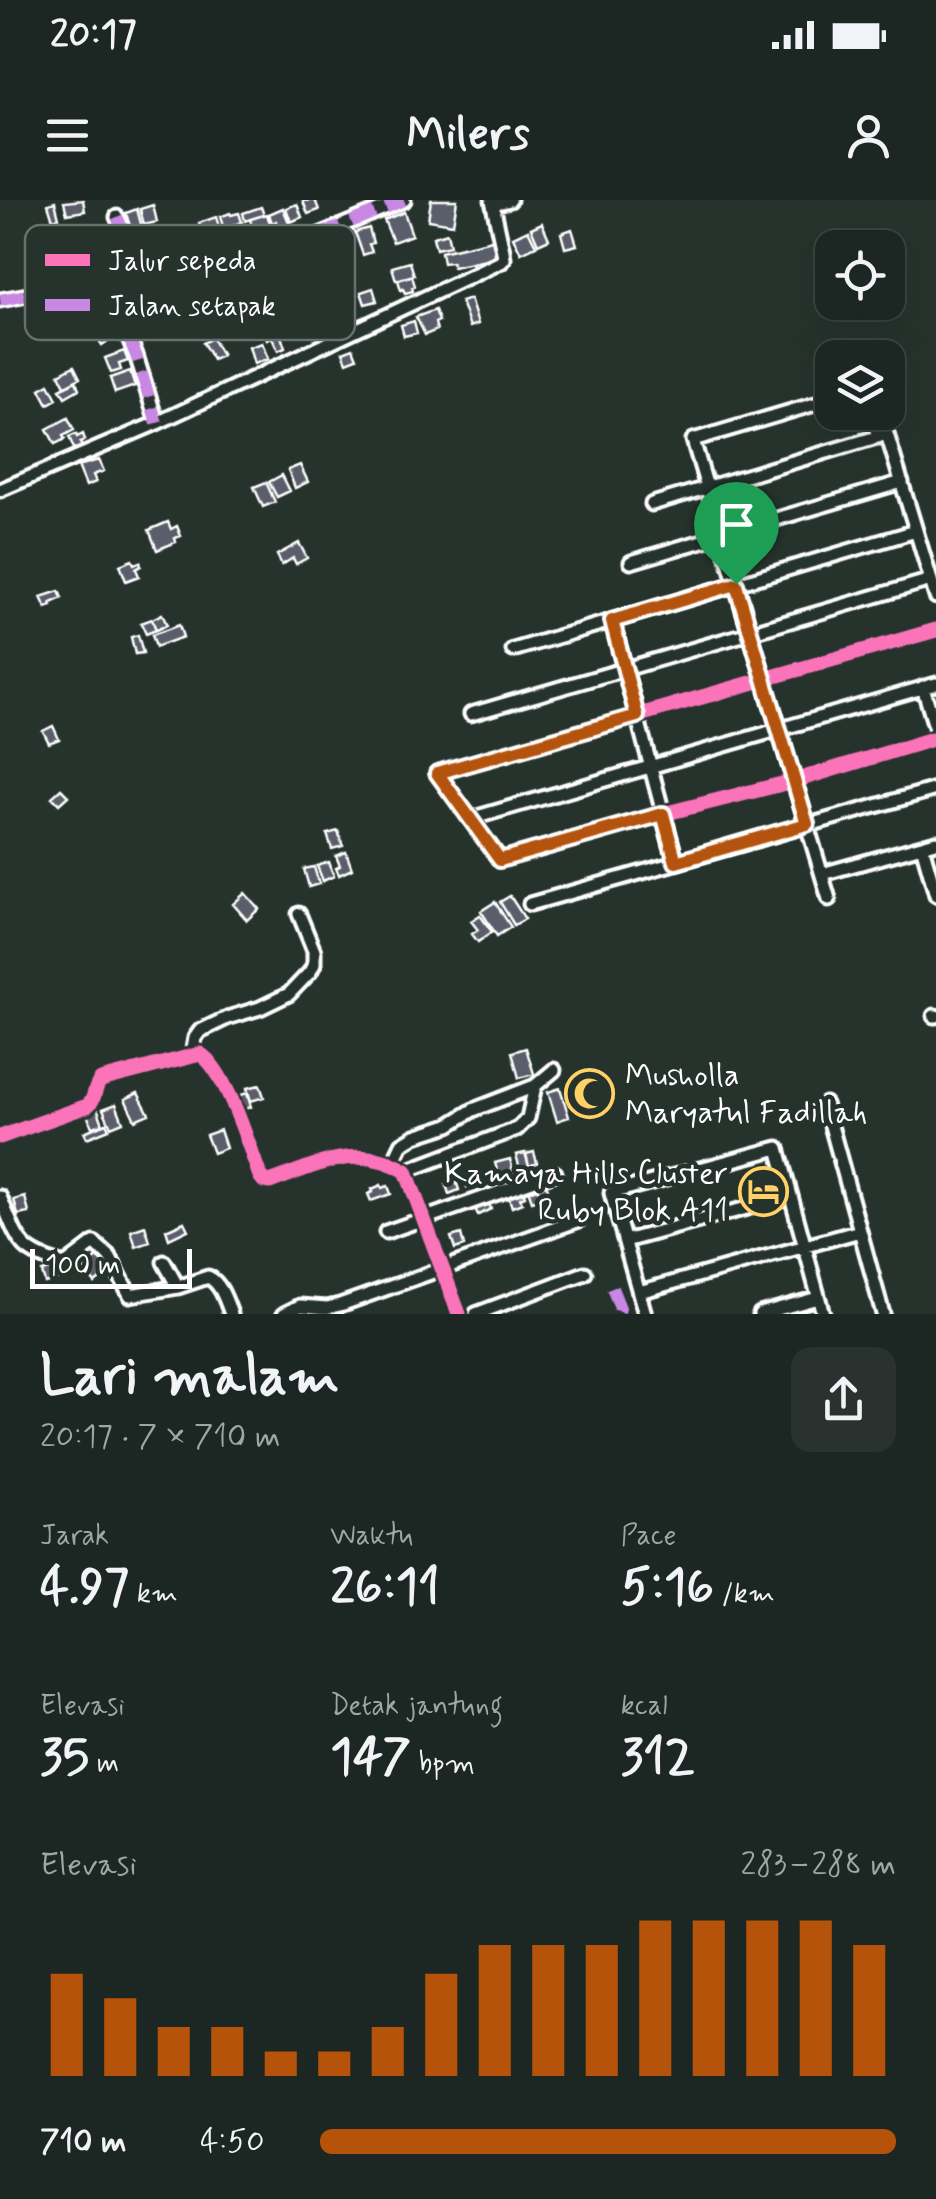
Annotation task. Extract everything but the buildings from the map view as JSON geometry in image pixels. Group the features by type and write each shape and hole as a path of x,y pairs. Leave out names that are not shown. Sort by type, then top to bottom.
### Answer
{"street":[{"path":"343,225 404,200"},
{"path":"355,331 502,262 493,202 510,200"},
{"path":"117,217 121,225"},
{"path":"0,300 25,296"},
{"path":"128,340 157,423"},
{"path":"0,490 157,423 335,340"},
{"path":"815,404 693,440 829,899"},
{"path":"876,430 878,437"},
{"path":"652,504 887,434 936,597"},
{"path":"631,562 902,482"},
{"path":"514,650 916,530"},
{"path":"470,714 931,580"},
{"path":"612,621 676,862"},
{"path":"470,819 930,686 936,734 794,781 500,860 470,819 437,773 936,630"},
{"path":"530,904 936,790"},
{"path":"822,874 936,842"},
{"path":"922,846 936,895"},
{"path":"192,1055 200,1032 290,994 310,972 314,951 299,914"},
{"path":"0,1136 87,1106 101,1080 200,1054 214,1066 264,1181 344,1157 368,1156 406,1171 459,1314"},
{"path":"393,1163 402,1144 415,1136 450,1125 473,1110 535,1086 554,1070"},
{"path":"406,1171 517,1129 528,1118 535,1086"},
{"path":"826,1104 883,1314"},
{"path":"645,1314 611,1192 778,1148 822,1314"},
{"path":"386,1232 554,1173"},
{"path":"625,1241 791,1196"},
{"path":"0,1197 20,1242 30,1253 66,1265 94,1242 110,1258 130,1295 208,1277 218,1284 231,1314"},
{"path":"284,1314 300,1306 327,1308 340,1304 579,1220"},
{"path":"639,1292 860,1231"},
{"path":"164,1262 178,1287"},
{"path":"476,1314 586,1273"},
{"path":"760,1314 818,1298"}],"marked path":[{"path":"343,225 404,200"},
{"path":"117,217 121,225"},
{"path":"0,300 25,296"},
{"path":"130,340 157,423"},
{"path":"612,1288 620,1308 618,1314"}],"cycle path":[{"path":"936,630 437,773 500,860 794,781 936,738"},
{"path":"0,1137 87,1106 101,1080 200,1054 210,1062 228,1092 264,1181 354,1157 388,1162 406,1171 459,1314"}],"place":[{"name":"Musholla Maryatul Fadillah","path":"590,1094"},
{"name":"Kamaya Hills Cluster Ruby Blok A11","path":"763,1192"}],"route":[{"path":"736,584 807,824 676,862 663,814 500,860 437,773 637,716 612,621 736,584"}]}
